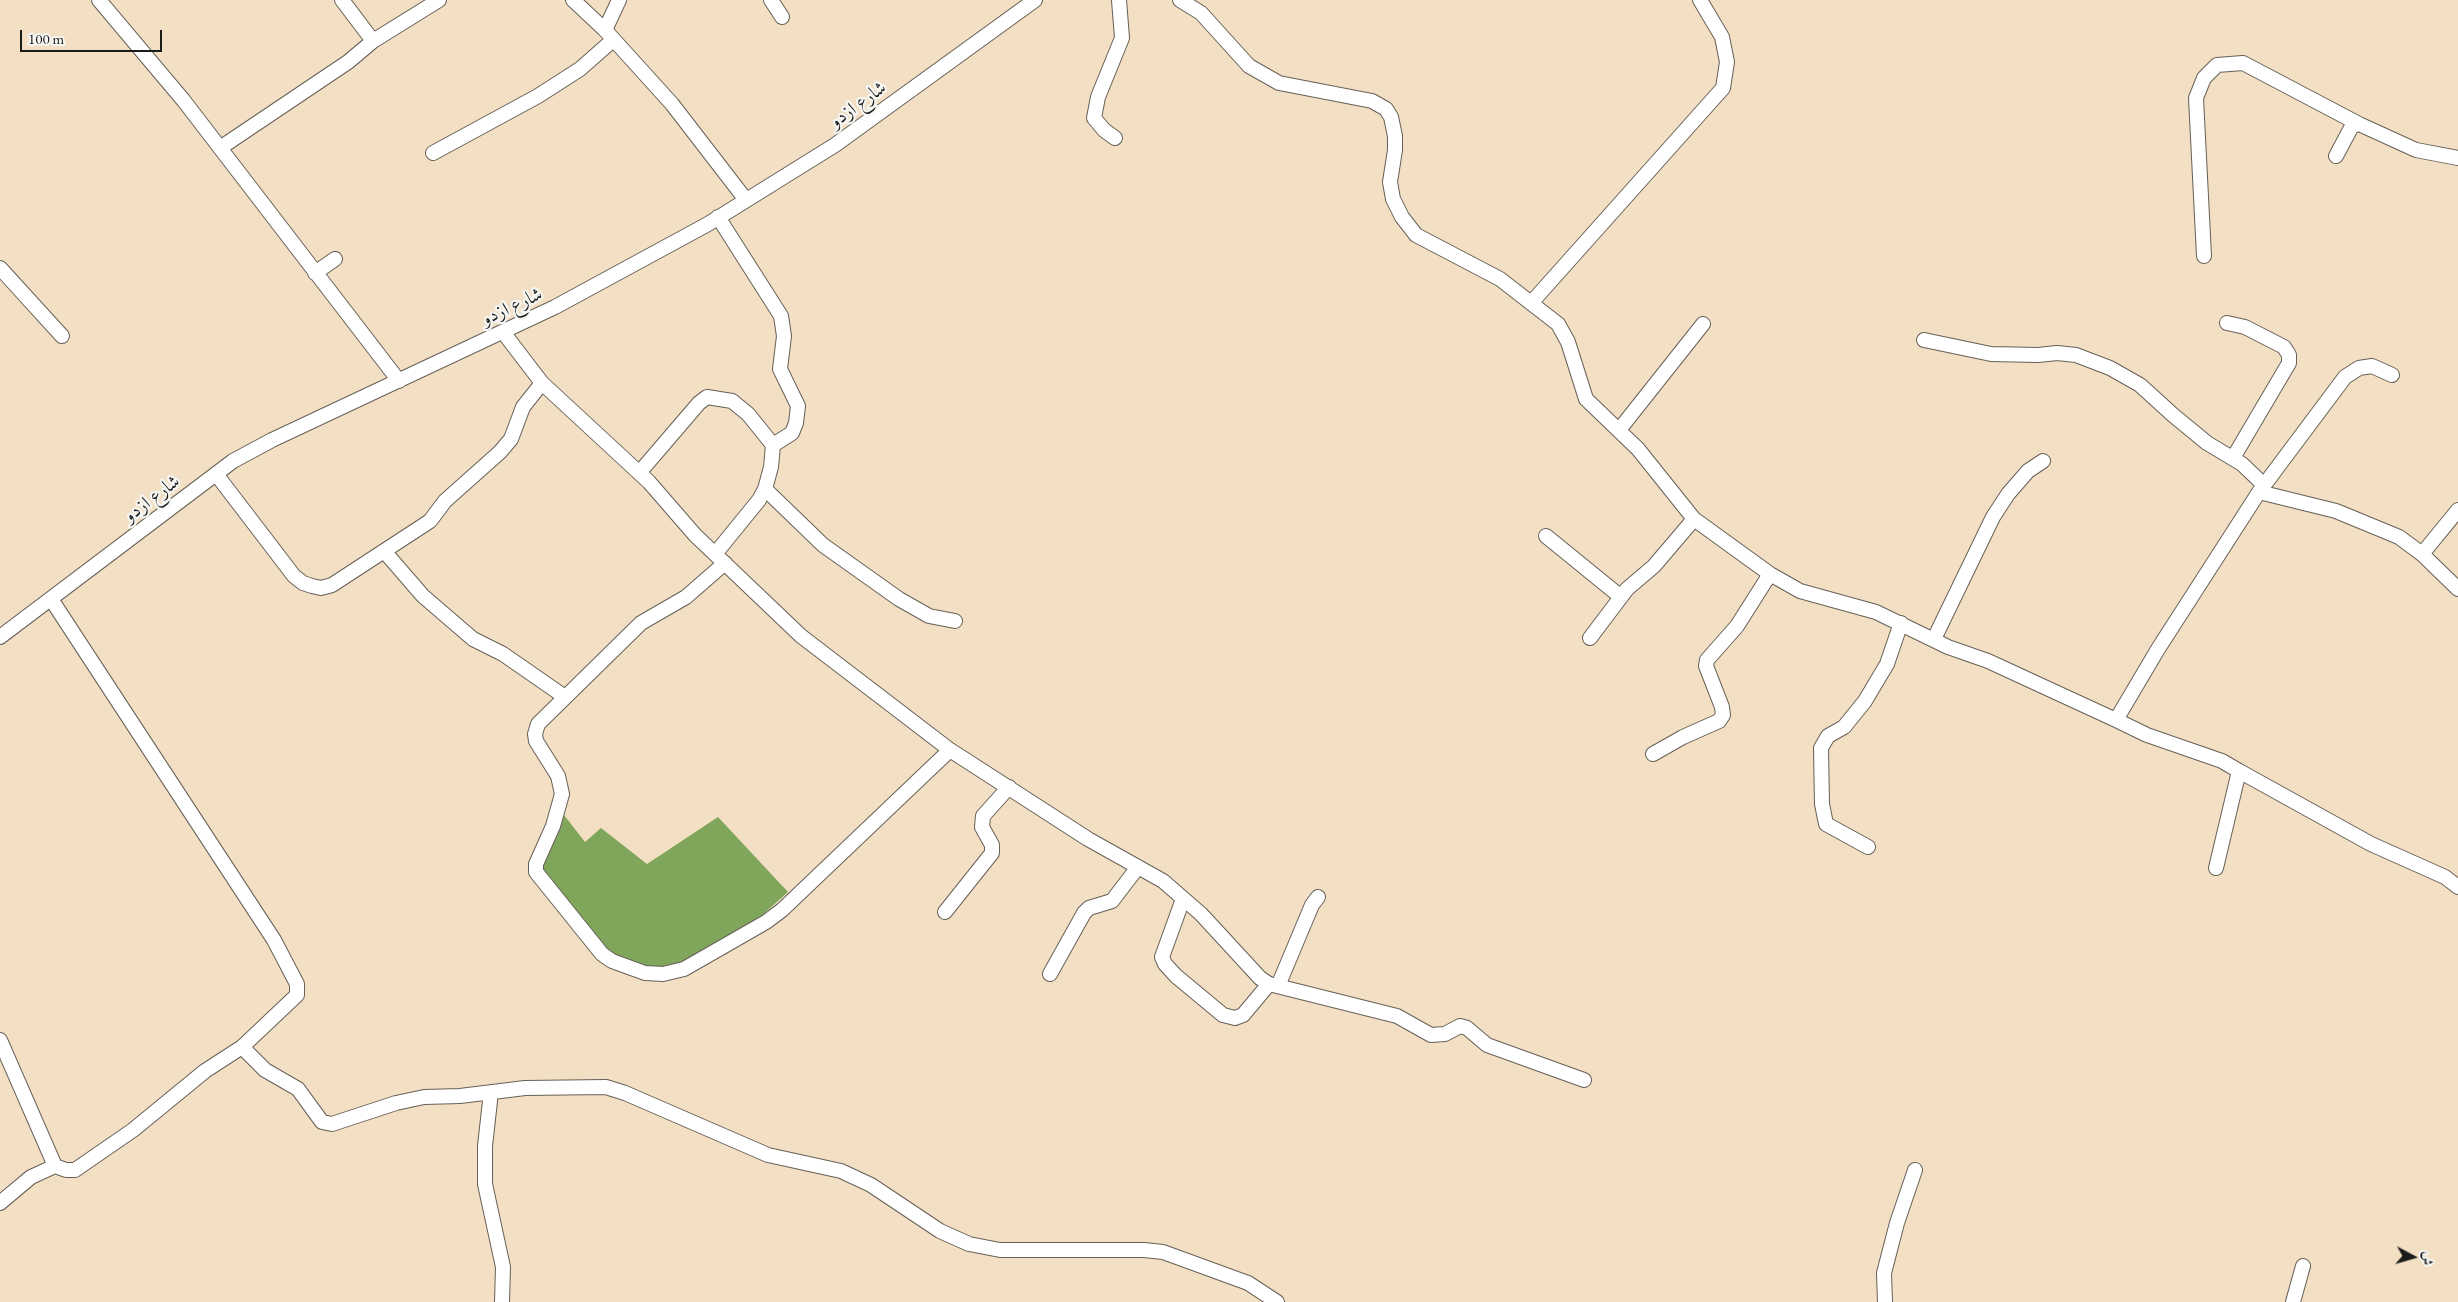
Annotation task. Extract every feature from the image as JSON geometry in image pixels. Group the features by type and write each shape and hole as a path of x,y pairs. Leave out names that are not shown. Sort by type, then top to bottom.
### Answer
{"street":[{"path":"342,0 373,41"},
{"path":"220,148 348,62 373,41 439,0"},
{"path":"573,0 609,35 672,104 746,200"},
{"path":"433,154 538,96 580,69 609,35 619,0"},
{"path":"771,0 782,17"},
{"name":"شارع ازدو","path":"0,638 233,462 272,440 556,307 718,218 836,145 1035,0"},
{"path":"1115,138 1104,130 1094,118 1098,97 1122,38 1119,0"},
{"path":"1180,0 1201,13 1249,66 1279,84 1372,101 1386,109 1391,117 1395,136 1395,150 1390,182 1393,199 1402,217 1416,236 1500,279 1558,324 1564,332 1586,399 1638,449 1694,519 1770,574 1800,591 1876,612 1948,647 1988,661 2147,735 2222,761 2371,844 2445,877 2458,887"},
{"path":"1532,302 1723,88 1727,62 1722,37 1700,0"},
{"path":"106,3 399,381"},
{"path":"2204,256 2196,98 2204,78 2217,65 2242,63 2359,124 2416,150 2458,158"},
{"path":"2336,156 2352,126 2359,124"},
{"path":"718,218 781,316 784,336 780,369 798,406 796,423 792,433 773,445"},
{"path":"315,273 336,259"},
{"path":"0,268 62,336"},
{"path":"2227,323 2245,326 2284,347 2289,355 2289,363 2233,458"},
{"path":"1618,430 1703,324"},
{"path":"503,332 542,383 639,473 720,559 802,636 950,750 1088,839 1163,882 1201,914 1243,962 1274,985 1397,1016 1431,1035 1445,1034 1460,1026 1467,1028 1487,1045 1584,1080"},
{"path":"1924,340 1991,354 2038,356 2057,353 2076,355 2110,368 2140,385 2172,416 2207,443 2233,458 2261,489 2336,511 2372,524 2399,537 2422,554 2458,589"},
{"path":"2116,720 2158,649 2261,489 2345,377 2359,368 2372,366 2392,375"},
{"path":"216,474 294,576 303,583 322,588 332,585 430,521 445,501 500,452 511,439 523,407 542,383"},
{"path":"639,473 699,402 707,396 732,401 748,414 773,445 771,466 765,489 720,559 686,597 641,623 538,724 535,734 540,749 550,761 558,776 562,794 553,826 536,864 536,872 602,954 612,961 645,973 663,974 684,970 766,922 782,910 950,750"},
{"path":"1934,639 1993,517 2008,494 2028,471 2043,461"},
{"path":"765,489 824,545 899,599 929,616 955,621"},
{"path":"2422,554 2458,510"},
{"path":"1590,638 1621,597 1654,566 1694,519"},
{"path":"1546,536 1621,597"},
{"path":"384,551 423,596 473,639 503,654 565,697"},
{"path":"1653,754 1683,737 1719,721 1723,715 1722,707 1706,666 1707,660 1737,626 1770,574"},
{"path":"0,1203 31,1177 55,1166 66,1170 75,1170 133,1130 205,1070 242,1047 297,995 297,984 274,940 51,599"},
{"path":"1868,848 1826,824 1822,804 1821,748 1828,736 1844,727 1865,701 1887,664 1901,623"},
{"path":"2216,868 2239,771"},
{"path":"945,912 992,853 992,845 982,827 983,816 1009,787"},
{"path":"1050,974 1084,913 1089,908 1112,902 1138,867"},
{"path":"1183,899 1162,957 1165,964 1176,976 1223,1015 1235,1018 1243,1015 1274,985 1312,905 1318,897"},
{"path":"0,1040 55,1166"},
{"path":"242,1047 266,1070 298,1089 322,1122 332,1124 396,1103 424,1097 460,1096 525,1088 606,1088 625,1093 768,1155 840,1170 871,1185 940,1231 969,1244 1000,1250 1144,1250 1163,1252 1248,1283 1277,1302"},
{"path":"491,1092 485,1184 503,1268 502,1302"},
{"path":"1884,1302 1884,1273 1896,1223 1915,1170"},
{"path":"2294,1302 2303,1266"}],"green space":[{"path":"564,815 585,842 601,828 647,864 718,817 788,892 759,918 703,953 667,969 643,967 611,955 541,867"}]}
